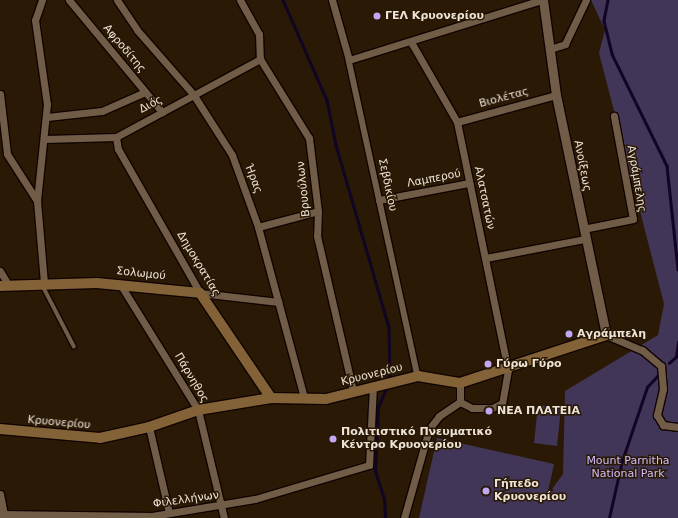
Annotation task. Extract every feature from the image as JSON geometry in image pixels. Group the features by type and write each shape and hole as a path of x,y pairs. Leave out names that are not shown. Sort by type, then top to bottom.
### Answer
{"main road":[{"name":"Σολωμού","path":"4,286 43,283 120,284 200,293"},
{"name":"Δημοκρατίας","path":"200,293 271,398"},
{"name":"Κρυονερίου","path":"0,429 92,438 149,427 198,410 271,398 326,399 373,386 418,376 460,383 508,370 606,335"}],"street":[{"path":"42,0 35,20 44,71 47,117 37,201 43,283"},
{"name":"Αφροδίτης","path":"69,0 162,112"},
{"name":"Ήρας","path":"117,0 137,30 193,94 232,155 258,227 304,398"},
{"name":"Βρυούλων","path":"240,0 259,34 260,59 309,138 318,211 317,236 353,392"},
{"name":"Σεβδικίου","path":"332,0 349,60 418,376"},
{"path":"349,60 411,42 542,0"},
{"name":"Ανοίξεως","path":"542,0 556,95 606,335"},
{"path":"550,49 565,44 586,0"},
{"name":"Αλατσατών","path":"411,42 458,122 469,183 486,258 508,370"},
{"name":"Διός","path":"45,139 116,137 260,59"},
{"path":"47,117 102,111 145,92"},
{"path":"0,94 7,154 37,201"},
{"name":"Βιολέτας","path":"458,122 556,95"},
{"name":"Αγράμπελης","path":"583,229 632,219 614,116"},
{"name":"Δημοκρατίας","path":"116,137 118,149 200,293"},
{"name":"Λαμπερού","path":"379,200 469,183"},
{"path":"258,227 318,211"},
{"path":"486,258 585,240"},
{"path":"0,270 4,286"},
{"name":"Πάρνηθος","path":"120,284 198,410 224,518"},
{"name":"Σολωμού","path":"200,293 278,302"},
{"path":"606,335 642,350 661,366 663,389 657,415 664,425 678,427"},
{"path":"460,402 472,408 492,408 502,403 508,370"},
{"path":"460,383 460,402"},
{"name":"Φιλελλήνων","path":"2,514 28,517 152,517 169,513 221,506 369,465 373,386"},
{"path":"404,518 429,429 439,416 460,402"},
{"path":"149,427 169,513"},
{"path":"0,494 2,514"}],"lane":[{"path":"43,283 74,346"}],"green space":[{"name":"Mount Parnitha National Park","path":"591,0 678,0 678,518 419,518 437,438 554,464 547,496 563,474 565,391 658,335 664,304 599,53 605,30"},
{"path":"538,405 561,408 557,446 534,443"}],"waterway":[{"path":"283,0 327,100 336,145 389,327 390,377"},
{"path":"608,0 604,21 612,54 667,166 678,269"},
{"path":"669,363 676,357 678,342"},
{"path":"609,518 622,461 647,387 660,373"},
{"path":"385,518 384,499 375,472 378,407 386,388"}],"place":[{"name":"ΓΕΛ Κρυονερίου","path":"377,16"},
{"name":"Αγράμπελη","path":"569,334"},
{"name":"Γύρω Γύρο","path":"488,364"},
{"name":"ΝΕΑ ΠΛΑΤΕΙΑ","path":"489,411"},
{"name":"Πολιτιστικό Πνευματικό Κέντρο Κρυονερίου","path":"333,439"},
{"name":"Γήπεδο Κρυονερίου","path":"486,491"}]}
